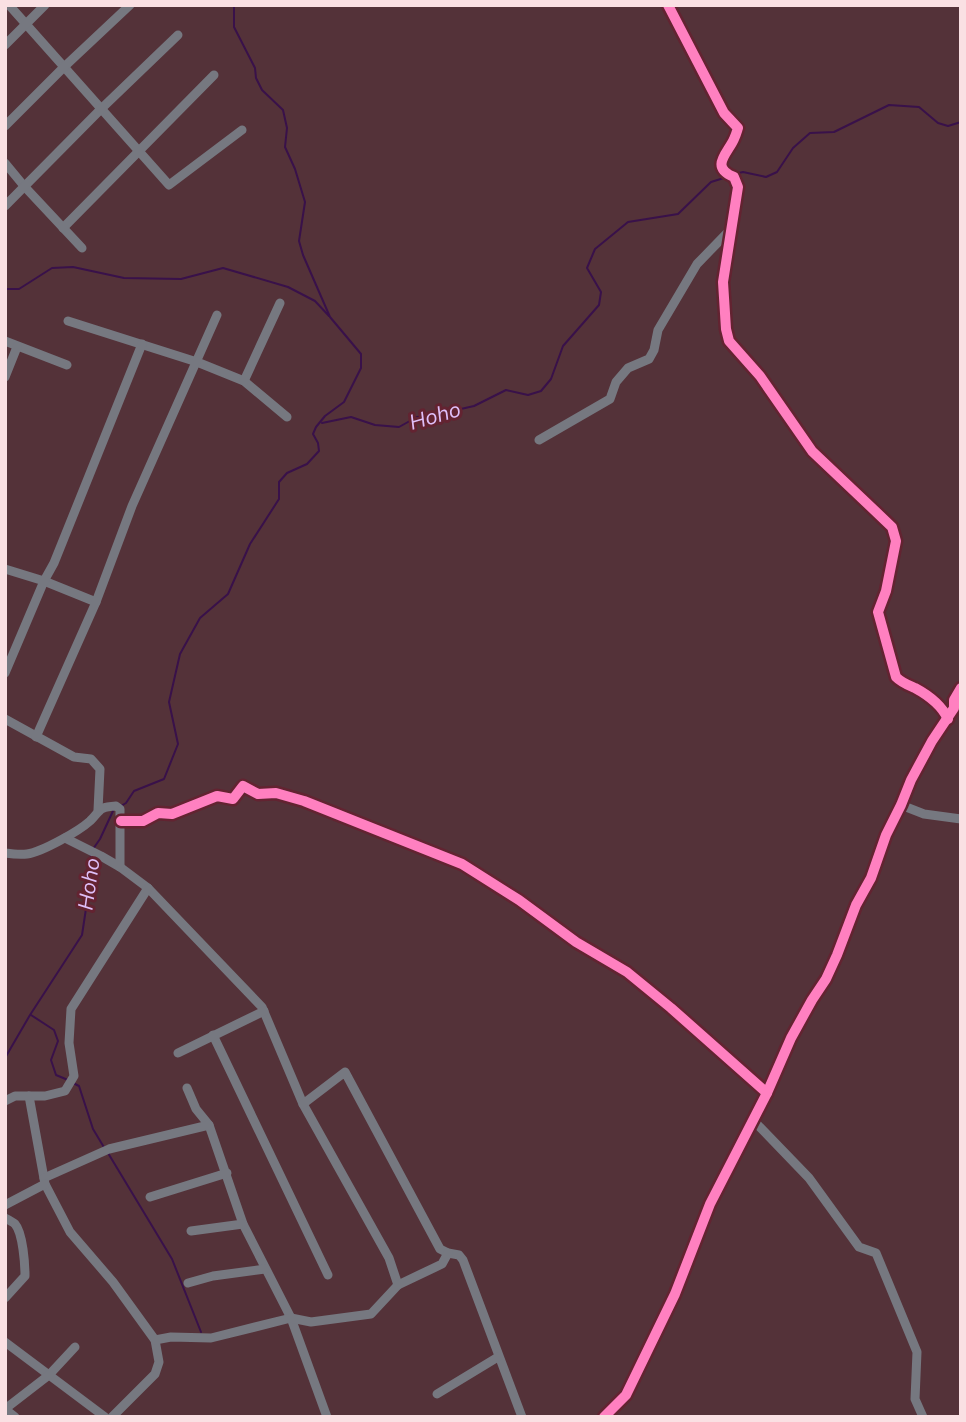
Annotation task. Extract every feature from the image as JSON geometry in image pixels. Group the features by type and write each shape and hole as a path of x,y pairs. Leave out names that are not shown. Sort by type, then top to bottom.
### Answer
{"street":[{"path":"9,5 169,185 242,130"},
{"path":"5,45 45,5"},
{"path":"5,126 130,5"},
{"path":"668,5 724,113 738,128 734,140 721,159 726,174 734,177 738,187 723,282 729,341 760,376 812,450 892,527 896,541 886,592 878,612 896,677 943,709 948,719"},
{"path":"5,206 178,35"},
{"path":"63,228 214,75"},
{"path":"5,163 82,248"},
{"path":"539,440 610,398 616,382 628,368 649,359 654,350 658,330 697,264 732,227"},
{"path":"244,381 280,303"},
{"path":"36,737 96,602 132,506 216,315"},
{"path":"68,321 197,362 244,381 287,416"},
{"path":"5,341 67,365"},
{"path":"5,673 54,563 142,344"},
{"path":"5,377 18,347"},
{"path":"5,569 96,602"},
{"path":"604,1417 626,1395 675,1294 710,1205 767,1093 791,1038 826,979 911,780 954,708 954,700 961,688"},
{"path":"5,719 74,757 91,758 100,769 97,810 90,820 65,838 27,854 5,853"},
{"path":"121,821 143,821 158,813 172,814 217,796 233,799 243,786 258,794 276,793 304,801 462,864 519,900 576,942 627,972 767,1093"},
{"path":"901,805 924,814 961,819"},
{"path":"97,810 107,806 118,807 121,821 120,867"},
{"path":"65,838 120,867 148,888 264,1011 303,1104 389,1258 398,1285"},
{"path":"5,1101 15,1096 46,1096 65,1091 74,1076 69,1043 71,1009 148,888"},
{"path":"178,1053 264,1011"},
{"path":"214,1035 328,1275"},
{"path":"303,1104 345,1072 440,1249 459,1255 463,1260 522,1417"},
{"path":"187,1088 196,1110 209,1125 243,1224 291,1318 327,1417"},
{"path":"29,1096 45,1181 70,1232 113,1282 155,1340 159,1362 155,1374 112,1417"},
{"path":"752,1119 808,1178 859,1247 876,1253 916,1352 915,1399 923,1417"},
{"path":"5,1205 45,1181 109,1149 209,1125"},
{"path":"150,1197 227,1173"},
{"path":"5,1218 15,1223 20,1232 25,1269 25,1276 5,1298"},
{"path":"191,1231 243,1224"},
{"path":"155,1340 170,1337 211,1338 291,1318 310,1322 371,1314 398,1285 442,1264 449,1253"},
{"path":"188,1283 213,1276 265,1269"},
{"path":"5,1342 105,1417"},
{"path":"15,1417 5,1409 49,1375 75,1347"},
{"path":"437,1394 498,1357"}],"waterway":[{"name":"Hoho","path":"121,806 134,791 164,779 178,744 169,702 180,654 200,618 228,594 250,544 279,499 279,482 287,473 307,464 319,451 313,434 316,427 325,416 344,402 361,368 361,354 330,317 303,255 299,241 305,202 285,147 287,128 283,110 262,90 256,78 255,68 234,27 234,5"},
{"name":"Hoho","path":"735,174 743,172 766,177 777,172 793,148 810,133 834,132 889,105 919,107 938,123 948,126 961,122"},
{"name":"Hoho","path":"322,423 351,417 375,425 399,427 417,417 474,406 506,390 528,395 541,391 551,379 563,346 599,305 601,292 587,268 595,249 628,222 678,214 711,182 727,177"},
{"path":"5,289 19,289 52,268 73,267 124,278 181,279 223,268 288,287 315,301 329,316"},
{"name":"Hoho","path":"93,849 113,811"},
{"name":"Hoho","path":"5,1058 82,935 91,854"},
{"path":"31,1015 54,1030 58,1041 51,1060 56,1075 68,1080"},
{"path":"73,1083 79,1086 93,1129 105,1149"},
{"path":"108,1153 172,1259 201,1332"}],"cycle path":[{"path":"668,5 724,113 738,128 721,164 723,169 734,177 738,187 723,282 729,341 760,376 812,451 892,527 896,541 886,591 878,612 896,677 930,697 948,719"},
{"path":"604,1417 626,1395 675,1294 710,1204 767,1093 791,1038 826,979 911,780 954,708 954,700 961,688"},
{"path":"121,821 143,821 158,813 172,814 217,796 233,799 243,786 258,794 276,793 304,801 462,864 519,900 576,942 627,972 767,1093"}]}
